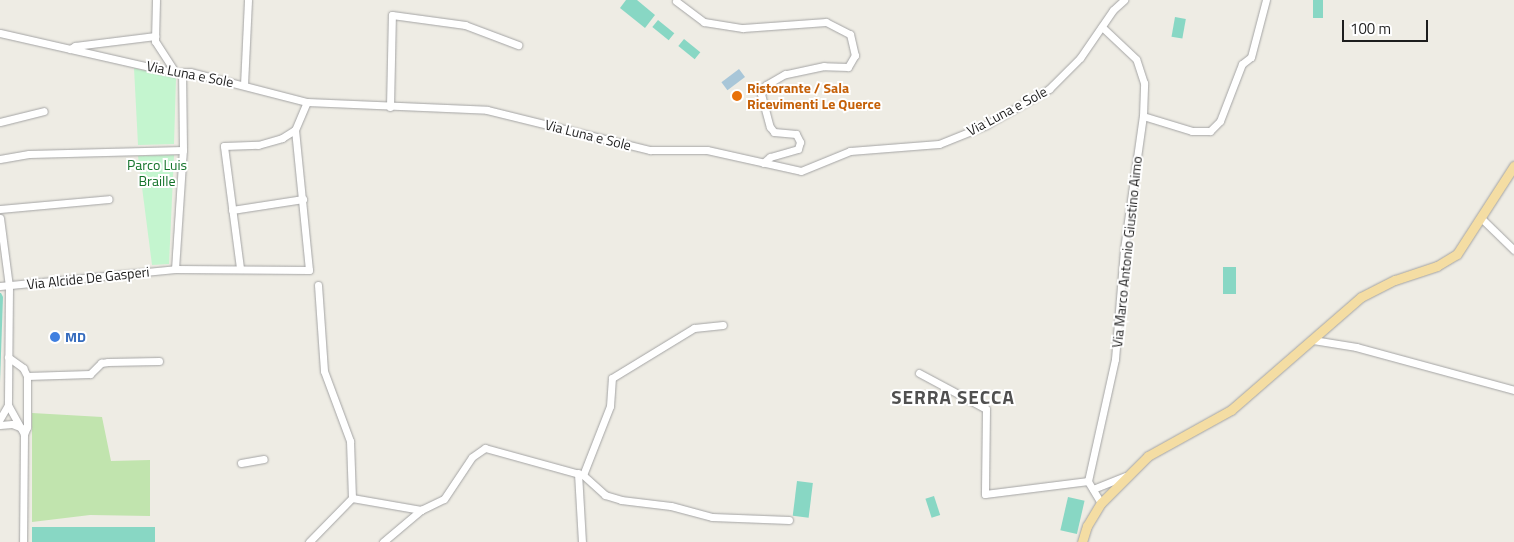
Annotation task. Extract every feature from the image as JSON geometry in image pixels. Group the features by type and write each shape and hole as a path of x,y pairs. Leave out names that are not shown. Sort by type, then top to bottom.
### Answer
{"main road":[{"path":"1082,542 1087,526 1106,495 1148,456 1232,410 1362,297 1378,287 1448,261 1457,254 1514,166"}],"street":[{"path":"156,0 154,36 179,72 182,150 175,269"},
{"path":"244,85 248,0"},
{"name":"Via Luna e Sole","path":"0,33 244,85 307,102 487,110 650,150 707,150 801,170 850,151 939,144 986,125 1049,89 1080,58 1124,0"},
{"path":"1143,116 1192,131 1210,131 1220,121 1242,64 1251,57 1266,0"},
{"path":"676,1 704,22 743,28 826,22 850,34 855,55 848,67 824,66 785,74 766,85 761,94 770,127 774,132 796,134 800,142 798,149 770,157 763,163"},
{"path":"390,107 392,15 465,25 518,45"},
{"name":"Via Marco Antonio Giustino Aimo","path":"1088,481 1115,359 1124,249 1143,116 1144,83 1136,59 1102,27"},
{"path":"70,49 75,46 154,36"},
{"path":"232,210 303,199 295,130 307,102"},
{"path":"0,122 44,111"},
{"path":"240,268 224,146 258,145 282,138 295,130"},
{"path":"0,159 29,154 182,150"},
{"path":"0,209 109,199"},
{"name":"Via Alcide De Gasperi","path":"0,286 175,269 308,270 303,199"},
{"path":"1482,217 1514,250"},
{"path":"0,218 9,286 8,405 0,419"},
{"path":"309,542 352,498 350,441 324,371 318,285"},
{"path":"582,542 581,474 610,406 612,378 694,328 723,325"},
{"path":"1312,340 1356,347 1514,390"},
{"path":"8,357 23,368 27,376 27,427 23,431"},
{"path":"27,376 90,374 101,363 159,361"},
{"path":"918,373 986,409 985,494 1088,481 1100,503"},
{"path":"0,389 8,389"},
{"path":"8,405 23,431 23,542"},
{"path":"0,425 12,424 23,431"},
{"path":"383,542 421,510 444,499 472,456 485,448 581,474 605,495 621,500 671,506 712,517 789,520"},
{"path":"241,463 264,459"},
{"path":"1093,489 1126,476"},
{"path":"1093,489 1106,495"},
{"path":"352,498 421,510"}],"green space":[{"path":"626,0 637,0 655,15 645,28 620,8"},
{"path":"1313,0 1323,0 1323,18 1313,18"},
{"path":"1175,17 1186,19 1182,39 1172,37"},
{"path":"658,20 674,33 669,40 652,27"},
{"path":"684,39 700,52 695,59 678,46"},
{"name":"Parco Luis Braille","path":"134,68 176,78 174,144 138,145"},
{"name":"Parco Luis Braille","path":"174,155 169,264 152,265 138,156"},
{"path":"1223,267 1236,267 1236,294 1223,294"},
{"path":"0,293 3,297 0,382"},
{"path":"32,413 102,417 111,461 150,460 150,516 90,515 32,522"},
{"path":"797,481 813,483 809,518 793,516"},
{"path":"934,496 940,515 932,518 925,499"},
{"path":"1068,497 1085,501 1077,534 1060,530"},
{"path":"32,527 155,527 155,542 32,542"}],"water":[{"path":"739,69 745,77 727,90 721,82"}],"place":[{"name":"Ristorante / Sala Ricevimenti Le Querce","path":"737,96"},
{"name":"MD","path":"55,337"}],"district":[{"name":"SERRA SECCA","path":"953,397"}]}
